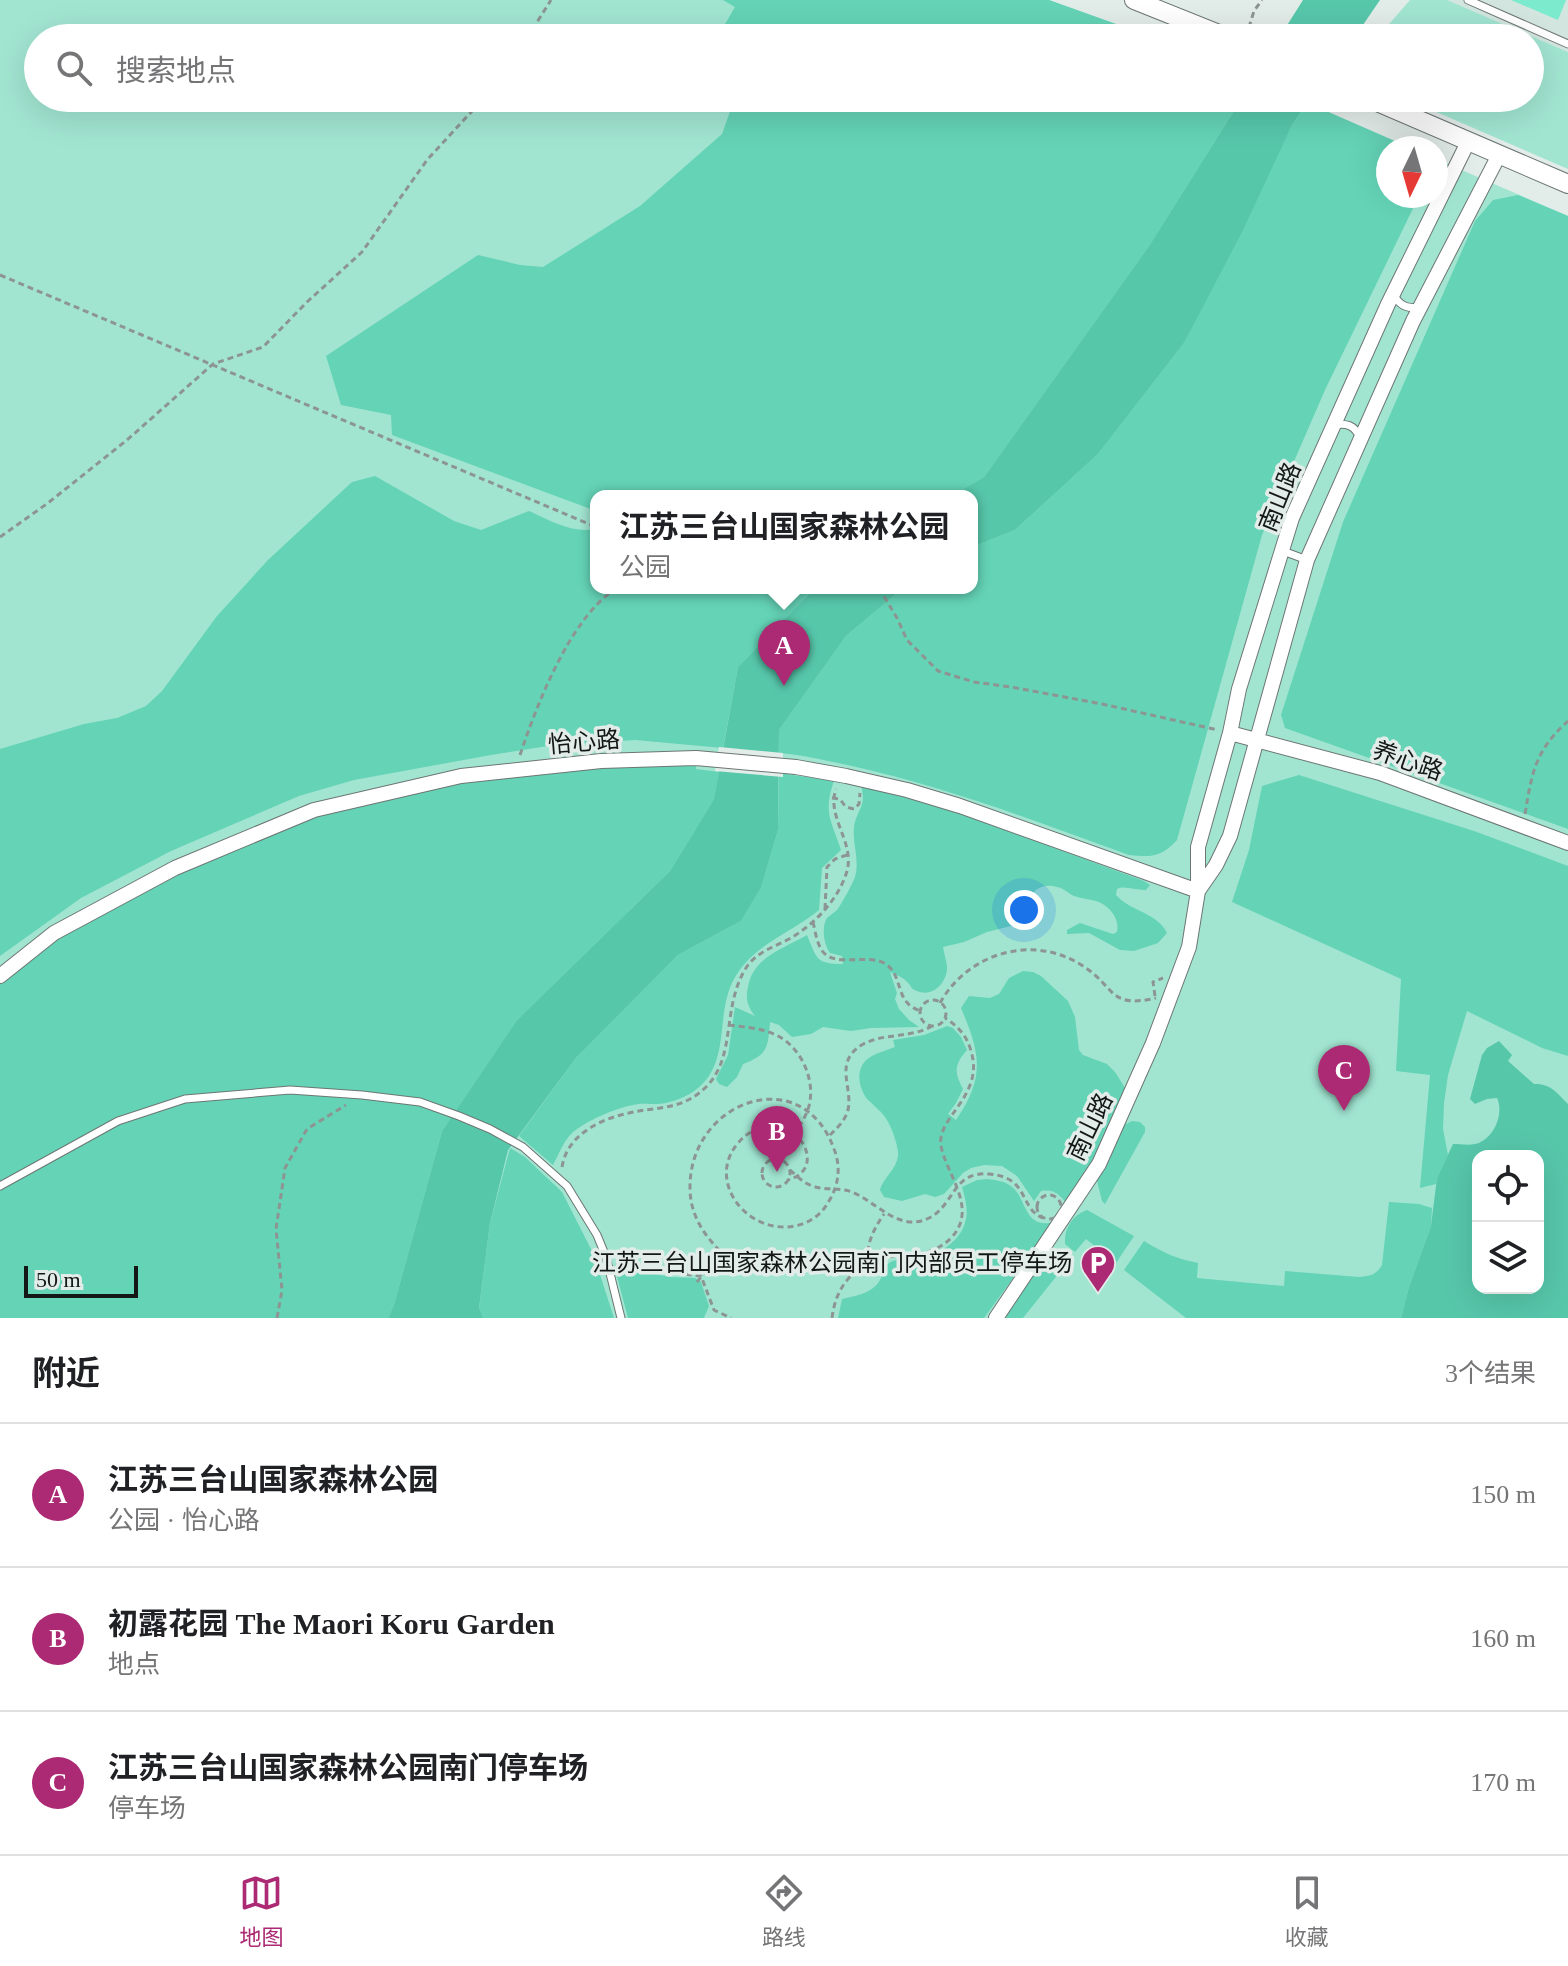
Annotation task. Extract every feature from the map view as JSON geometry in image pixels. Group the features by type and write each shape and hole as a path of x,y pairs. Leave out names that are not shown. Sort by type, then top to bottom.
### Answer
{"street":[{"path":"1134,0 1197,24"},
{"path":"1400,112 1568,184"},
{"name":"南山路","path":"996,1318 1099,1164 1153,1043 1189,947 1198,891 1198,847 1239,689 1292,518 1393,294 1468,142"},
{"name":"南山路","path":"1198,891 1216,865 1230,836 1307,560 1419,308 1499,155"},
{"name":"养心路","path":"1230,733 1380,773 1568,843"},
{"name":"怡心路","path":"0,976 54,933 175,868 314,810 461,776 601,761 696,758 796,767 846,776 960,806 1198,891"}],"lane":[{"path":"1468,0 1526,24"},
{"path":"1544,31 1567,41"},
{"path":"1393,294 1399,304 1419,308"},
{"path":"1334,425 1356,428 1360,437"},
{"path":"1282,551 1307,560"},
{"path":"0,1186 118,1121 185,1099 290,1090 420,1102 490,1129 523,1147 567,1186 597,1235 607,1260 621,1318"}],"path":[{"path":"536,24 551,0"},
{"path":"1250,24 1262,0"},
{"path":"0,537 127,440 213,364 263,347 362,252 427,160 471,112"},
{"path":"0,275 590,524"},
{"path":"515,770 533,717 562,658 583,621 608,594"},
{"path":"883,594 907,640 938,671 974,682 1102,704 1230,733"},
{"path":"1523,826 1531,778 1540,752 1568,721"},
{"path":"561,1180 568,1147 587,1130 629,1113 668,1108 686,1101 708,1085 723,1058 738,983 756,956 813,922 825,909 848,870 842,831 832,798 835,789 842,784"},
{"path":"832,798 840,799 848,809 856,808 859,788"},
{"path":"825,909 827,867 835,859 847,855"},
{"path":"813,922 819,947 825,955 841,960 881,962 894,973 904,1000 921,1011"},
{"path":"940,1003 963,973 994,955 1021,950 1039,950 1070,959 1083,966 1119,998 1129,1002 1156,998"},
{"path":"829,1136 841,1125 847,1113 846,1069 854,1051 881,1037 922,1032 940,1024 946,1010 933,1001 922,1007 921,1011 924,1022 932,1026"},
{"path":"832,1318 835,1300 841,1289 861,1265 877,1258 931,1251 951,1237 962,1219 957,1186 940,1139 967,1092 974,1073 974,1062 964,1034 945,1018"},
{"path":"728,1025 778,1036 798,1053 811,1091 807,1111 795,1134"},
{"path":"277,1318 282,1290 276,1229 285,1168 307,1129 362,1095"},
{"path":"697,1282 721,1252 702,1229 691,1202 693,1166 706,1133 730,1110 746,1103 777,1099 807,1111 829,1136 836,1152 836,1188 820,1214 797,1226 769,1226 744,1213 729,1189 726,1172 733,1149 743,1138 753,1130 778,1126 801,1139 807,1160 798,1176 782,1186 768,1185 763,1178 763,1168 768,1161 777,1159 786,1162 790,1170 798,1176 812,1186 836,1188 861,1197 903,1221 919,1222 942,1207 967,1178 978,1174 995,1174 1020,1188 1033,1212 1043,1218 1054,1218 1060,1212 1061,1204 1054,1195 1041,1196 1036,1203 1037,1212 1043,1218"},
{"path":"788,1180 790,1170"},
{"path":"867,1262 870,1238 885,1213"},
{"path":"607,1260 647,1270 701,1276"},
{"path":"701,1276 714,1310 731,1318"}],"shaded area":[{"path":"0,0 1049,0 1116,24 24,24 24,112 1322,112 1376,141 1376,208 1448,208 1448,164 1568,216 1568,1318 0,1318"},
{"path":"723,0 1049,0 1116,24 725,24 735,7"},
{"path":"1303,0 1380,0 1364,24 1288,24"},
{"path":"1410,0 1447,0 1503,24 1389,24"},
{"path":"1447,0 1568,0 1568,52 1544,42 1544,24 1503,24"},
{"path":"1544,42 1568,52 1568,169 1436,112 1544,112"},
{"path":"730,112 1233,112 1149,246 984,477 961,490 590,490 590,509 392,435 391,415 341,405 326,356 478,255 543,267 640,206 722,134"},
{"path":"1233,112 1301,112 1184,343 1098,454 1015,530 978,545 978,490 961,490 984,477 1149,246"},
{"path":"1301,112 1329,112 1384,136 1376,136 1376,208 1413,208 1325,390 1262,535 1177,840 1155,855 1129,855 923,784 852,766 779,753 779,730 846,636 896,594 978,594 978,545 1015,530 1098,454 1184,343 1292,125"},
{"path":"1518,195 1568,216 1568,829 1285,728 1281,715 1343,522 1475,221 1493,200"},
{"path":"375,476 454,521 481,530 529,511 570,528 590,530 590,594 809,594 738,667 723,748 635,740 548,746 354,780 299,796 171,851 81,898 0,956 0,749 84,724 117,718 146,706 162,691 217,616 268,560 352,482"},
{"path":"809,594 896,594 846,636 779,730 778,830 761,888 741,921 678,955 576,1058 508,1150 490,1223 479,1308 483,1318 388,1318 442,1131 517,1020 670,871 714,799 738,667"},
{"path":"696,763 696,769 719,772 714,799 670,871 517,1020 442,1131 388,1318 0,1318 0,984 56,938 178,874 319,815 460,783 593,766"},
{"path":"779,773 834,781 829,809 841,850 822,868 819,910 761,948 742,967 728,992 715,1064 698,1088 674,1101 626,1107 593,1120 569,1137 553,1165 519,1136 576,1058 678,955 741,921 761,888 778,830"},
{"path":"1299,775 1474,831 1568,866 1568,1056 1542,1048 1467,1011 1448,1075 1443,1129 1448,1155 1436,1184 1420,1188 1430,1075 1396,1071 1401,979 1232,902 1249,850 1262,786"},
{"path":"861,785 956,812 1144,881 1150,885 1146,890 1120,888 1116,895 1151,916 1167,933 1158,943 1134,951 1120,950 1089,933 1067,934 1067,930 1080,923 1113,934 1117,932 1116,918 1099,902 1074,896 1059,888 1042,887 1029,901 1027,922 943,947 947,972 934,990 917,991 890,972 899,1009 919,1027 851,1031 823,1027 811,1034 792,1037 779,1025 770,1022 767,1044 762,1053 743,1064 737,1077 727,1087 719,1084 716,1079 728,1055 735,1007 755,1016 748,1003 747,991 751,977 763,961 807,935 822,961 843,964 842,956 828,950 824,926 827,918 837,910 855,877 854,827 862,803"},
{"path":"1023,971 1041,976 1068,1001 1075,1017 1079,1050 1083,1055 1107,1064 1127,1091 1100,1148 1066,1203 1049,1191 1041,1191 1034,1201 1017,1176 1002,1166 984,1165 963,1173 944,1194 935,1197 925,1194 902,1201 884,1197 880,1190 896,1163 897,1148 887,1120 861,1088 860,1070 866,1060 895,1047 893,1040 924,1035 947,1026 953,1028 967,1050 957,1069 963,1089 948,1114 956,1120 972,1091 977,1066 973,1039 961,1008 969,996 990,998 999,994 1009,978"},
{"path":"1499,1041 1512,1055 1508,1061 1534,1084 1549,1087 1568,1104 1568,1318 1401,1318 1431,1226 1437,1178 1453,1144 1479,1143 1490,1135 1497,1124 1497,1098 1475,1104 1470,1099 1482,1055"},
{"path":"1132,1121 1140,1122 1145,1132 1105,1204 1097,1181 1124,1125"},
{"path":"510,1148 525,1157 562,1192 593,1253 614,1318 483,1318 479,1309 490,1223"},
{"path":"987,1179 1012,1187 1031,1218 1037,1222 1054,1222 984,1318 838,1318 842,1299 873,1288 889,1263 928,1256 955,1240 966,1219 962,1187"},
{"path":"1389,1202 1432,1208 1431,1226 1401,1318 1186,1318 1124,1270 1144,1241 1170,1255 1198,1263 1197,1278 1284,1286 1285,1271 1359,1277 1370,1275 1382,1265"},
{"path":"1087,1210 1134,1236 1116,1263 1086,1239 1075,1252 1065,1244 1070,1223"},
{"path":"1057,1257 1067,1263 1023,1318 1002,1318 1041,1265"},
{"path":"614,1265 670,1277 695,1278 701,1282 709,1306 704,1318 628,1318"}],"pier":[{"path":"719,747 783,753 783,777 715,771"}],"building":[{"path":"1511,0 1566,0 1558,20"}],"place":[{"name":"江苏三台山国家森林公园","path":"784,686"},
{"name":"江苏三台山国家森林公园南门停车场","path":"1344,1111"},
{"name":"初露花园 The Maori Koru Garden","path":"777,1172"},
{"name":"江苏三台山国家森林公园南门内部员工停车场","path":"1098,1294"}]}
